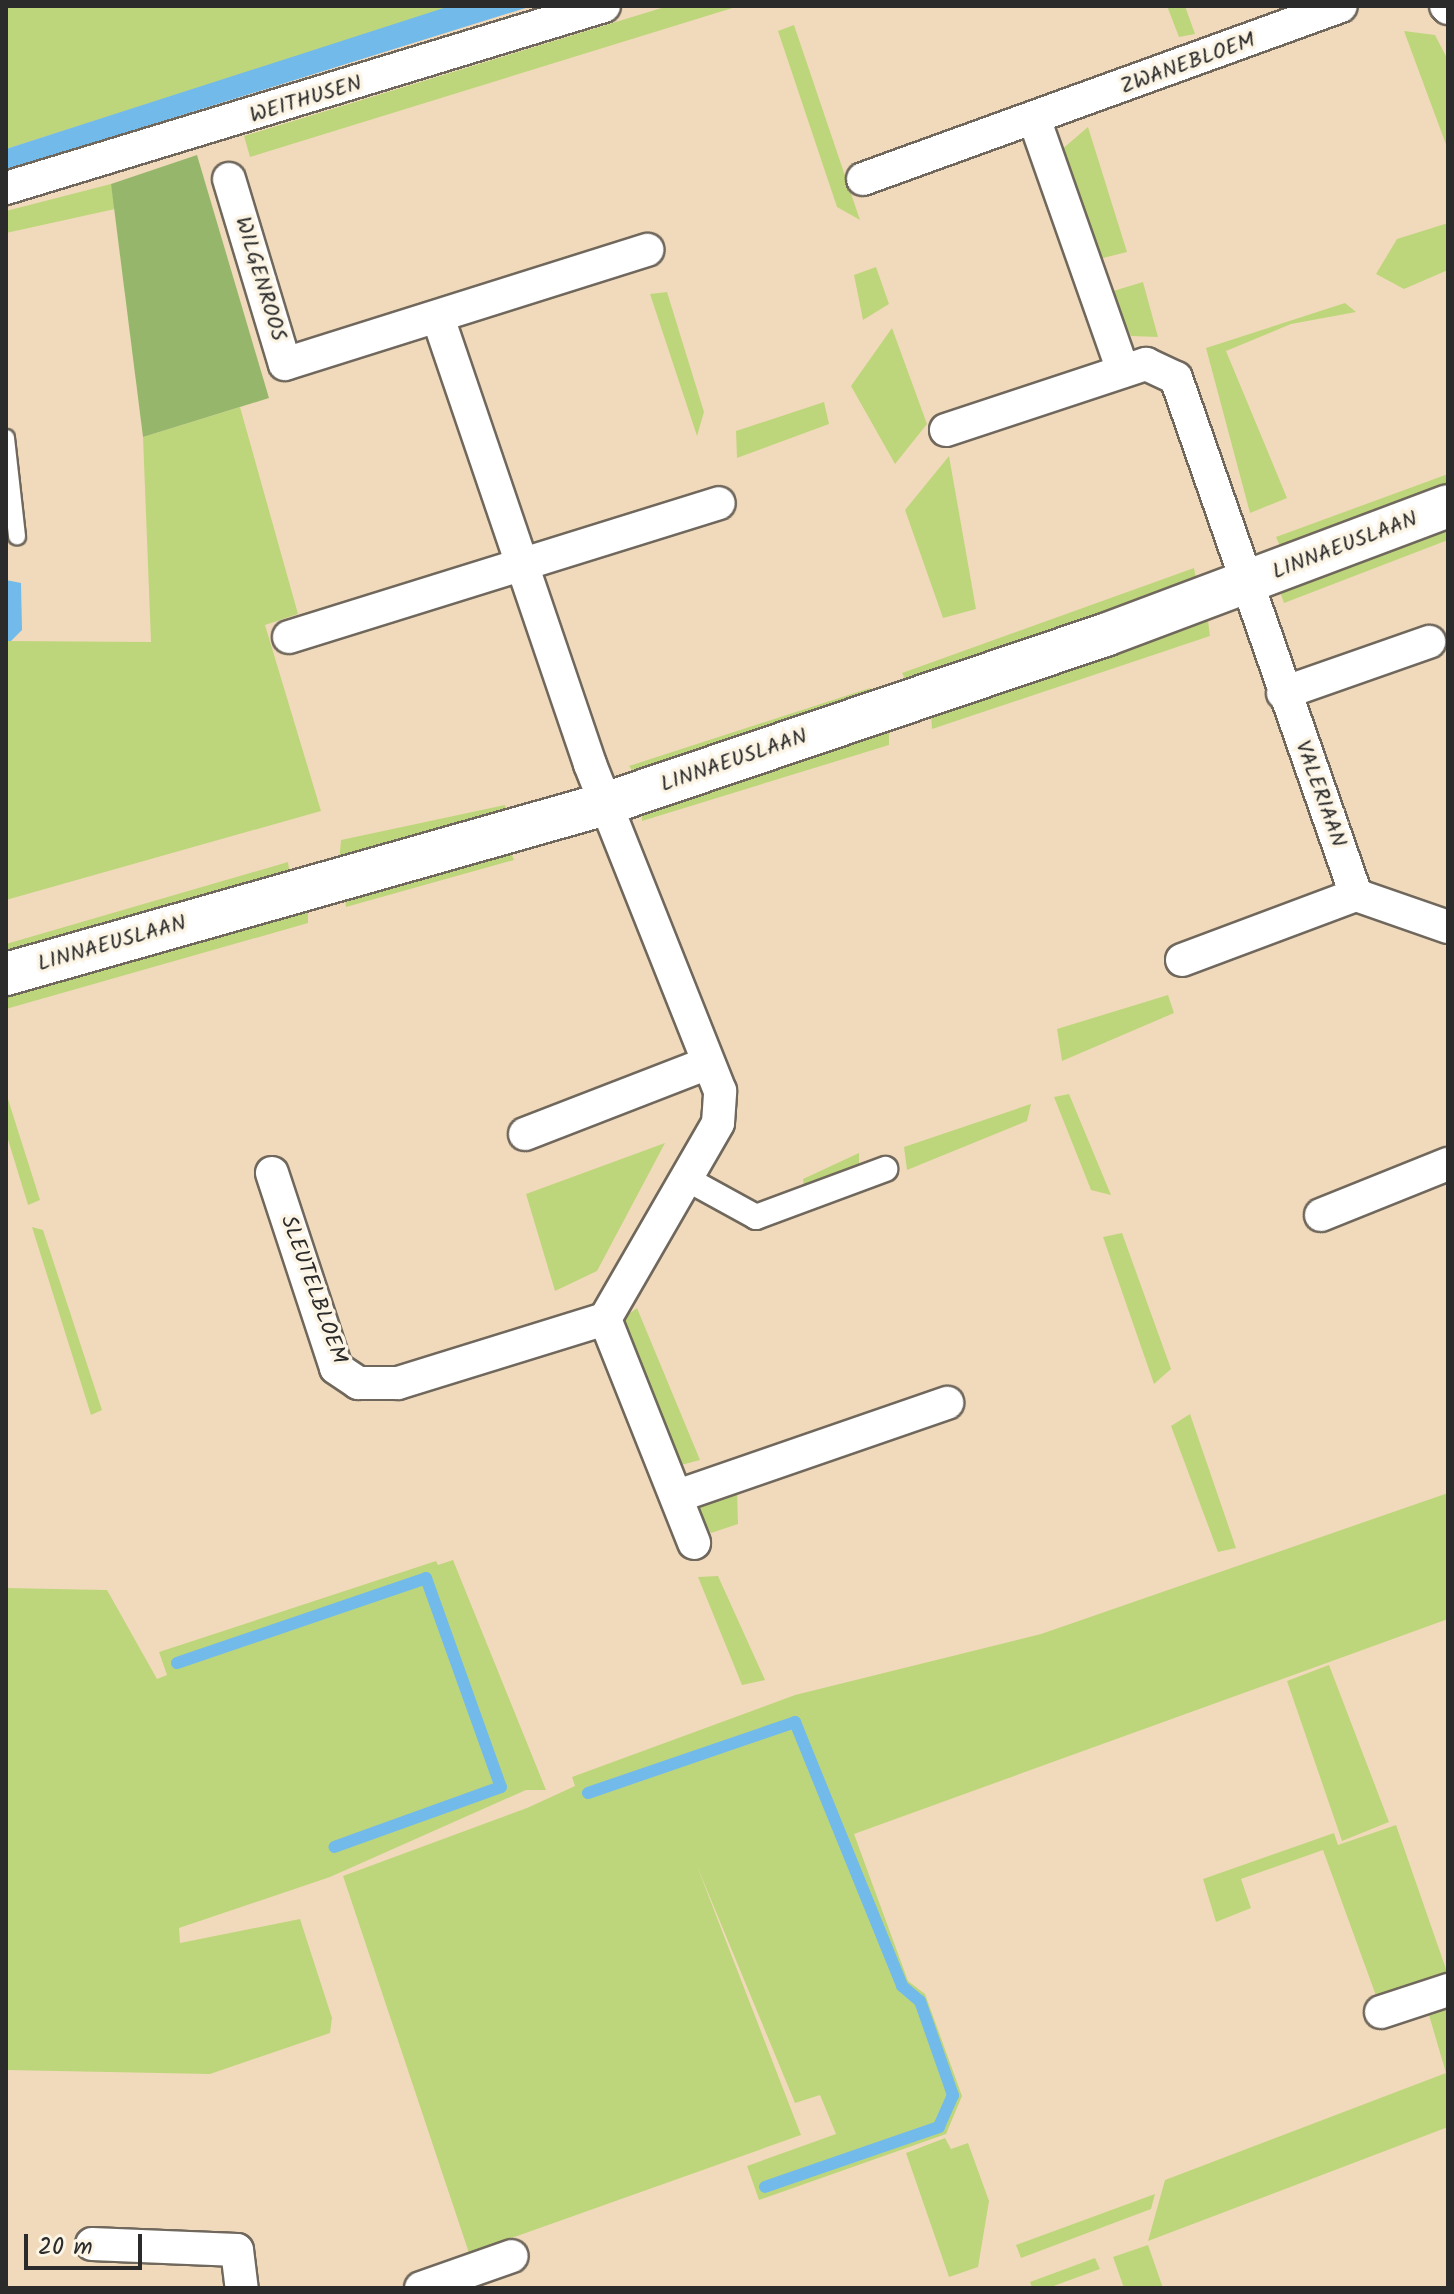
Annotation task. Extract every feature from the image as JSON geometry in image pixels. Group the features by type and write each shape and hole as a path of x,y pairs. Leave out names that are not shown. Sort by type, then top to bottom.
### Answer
{"street":[{"name":"WEITHUSEN","path":"6,188 604,6"},
{"name":"ZWANEBLOEM","path":"863,179 1035,121 1341,6"},
{"path":"1035,121 1123,371"},
{"name":"WILGENROOS","path":"229,179 285,364 647,250"},
{"path":"438,318 605,804 720,1091 718,1123 605,1319 678,1496 694,1543"},
{"path":"946,430 1146,364 1176,378 1246,585"},
{"path":"289,637 521,562 719,503"},
{"name":"LINNAEUSLAAN","path":"6,974 605,804 1246,585 1448,506"},
{"name":"VALERIAAN","path":"1246,585 1356,895"},
{"path":"1283,693 1429,642"},
{"path":"1182,960 1356,895 1448,927"},
{"path":"525,1134 708,1063"},
{"path":"1321,1215 1448,1164"},
{"path":"687,1179 756,1217 885,1169"},
{"name":"SLEUTELBLOEM","path":"272,1173 336,1368 358,1383 406,1381 605,1319"},
{"path":"678,1496 947,1403"},
{"path":"1381,2012 1448,1990"},
{"path":"92,2244 237,2250 242,2288"},
{"path":"421,2288 512,2256"}],"lane":[{"path":"6,438 17,536"}],"green space":[{"path":"6,6 456,6 6,149"},
{"path":"668,6 739,6 250,157 244,136"},
{"path":"1167,6 1185,6 1195,34 1179,37"},
{"path":"794,25 860,220 837,207 778,31"},
{"path":"1404,31 1435,35 1448,60 1448,150"},
{"path":"1088,127 1127,252 1099,259 1060,151"},
{"path":"197,155 269,398 143,437 111,184"},
{"path":"111,184 115,209 6,233 6,211"},
{"path":"1448,223 1448,270 1404,289 1376,274 1397,239"},
{"path":"876,267 889,304 863,320 854,275"},
{"path":"1143,282 1158,337 1131,336 1110,292"},
{"path":"667,292 704,412 697,436 650,294"},
{"path":"1345,303 1356,312 1291,324 1226,351 1287,498 1250,513 1206,348"},
{"path":"892,328 927,424 895,464 851,386"},
{"path":"824,402 829,424 737,458 736,431"},
{"path":"240,407 298,614 265,625 321,811 6,900 6,641 151,642 143,437"},
{"path":"949,456 976,609 943,618 905,510"},
{"path":"1448,474 1448,490 1283,553 1276,537"},
{"path":"1448,524 1448,540 1284,603 1279,589"},
{"path":"1194,568 1199,594 910,689 902,673"},
{"path":"1207,613 1210,636 932,729 931,715"},
{"path":"870,688 875,697 636,776 629,766"},
{"path":"889,725 889,745 642,821 641,810"},
{"path":"505,805 509,819 339,863 341,840"},
{"path":"509,848 514,860 346,907 344,892"},
{"path":"288,862 291,883 6,961 6,944"},
{"path":"308,906 308,923 6,1009 6,987"},
{"path":"1168,995 1174,1013 1062,1061 1057,1029"},
{"path":"6,1093 40,1200 28,1205 6,1133"},
{"path":"1069,1094 1111,1195 1091,1190 1054,1097"},
{"path":"1031,1104 1027,1121 907,1170 904,1147"},
{"path":"665,1143 597,1271 555,1291 526,1194"},
{"path":"859,1153 859,1166 804,1188 803,1179"},
{"path":"32,1227 43,1230 102,1410 91,1415"},
{"path":"1122,1233 1171,1369 1154,1384 1103,1237"},
{"path":"637,1308 700,1460 681,1465 622,1319"},
{"path":"1190,1414 1236,1548 1218,1552 1171,1426"},
{"path":"737,1490 738,1524 711,1533 696,1508"},
{"path":"1448,1493 1448,1619 854,1834 908,1981 925,1994 962,2096 946,2134 759,2200 747,2166 836,2134 820,2095 795,2103 697,1866 801,2135 469,2253 343,1876 527,1808 575,1786 572,1777 795,1695 1041,1634"},
{"path":"453,1560 546,1790 526,1790 330,1877 179,1928 180,1943 300,1919 332,2018 330,2033 210,2074 6,2070 6,1588 107,1590 157,1679 167,1675 159,1652 436,1561 438,1565"},
{"path":"718,1576 765,1680 742,1685 698,1577"},
{"path":"1329,1665 1389,1822 1342,1841 1287,1681"},
{"path":"1396,1825 1447,1972 1379,2004 1323,1850 1241,1879 1251,1908 1216,1922 1203,1879 1334,1833 1338,1845"},
{"path":"1448,2008 1448,2127 1148,2241 1165,2180 1446,2073 1429,2015"},
{"path":"945,2138 951,2149 968,2143 989,2201 978,2267 949,2277 906,2153"},
{"path":"1155,2194 1151,2209 1021,2258 1016,2245"},
{"path":"1148,2245 1163,2288 1124,2288 1113,2257"},
{"path":"1095,2258 1100,2269 1048,2288 1032,2288 1030,2282"}],"water":[{"path":"450,6 532,6 6,170 6,149"},
{"path":"6,580 21,583 22,630 11,641 6,641"}],"waterway":[{"path":"177,1663 426,1578 501,1787 334,1847"},
{"path":"588,1793 795,1722 902,1986 920,2001 953,2095 939,2127 765,2187"}]}
